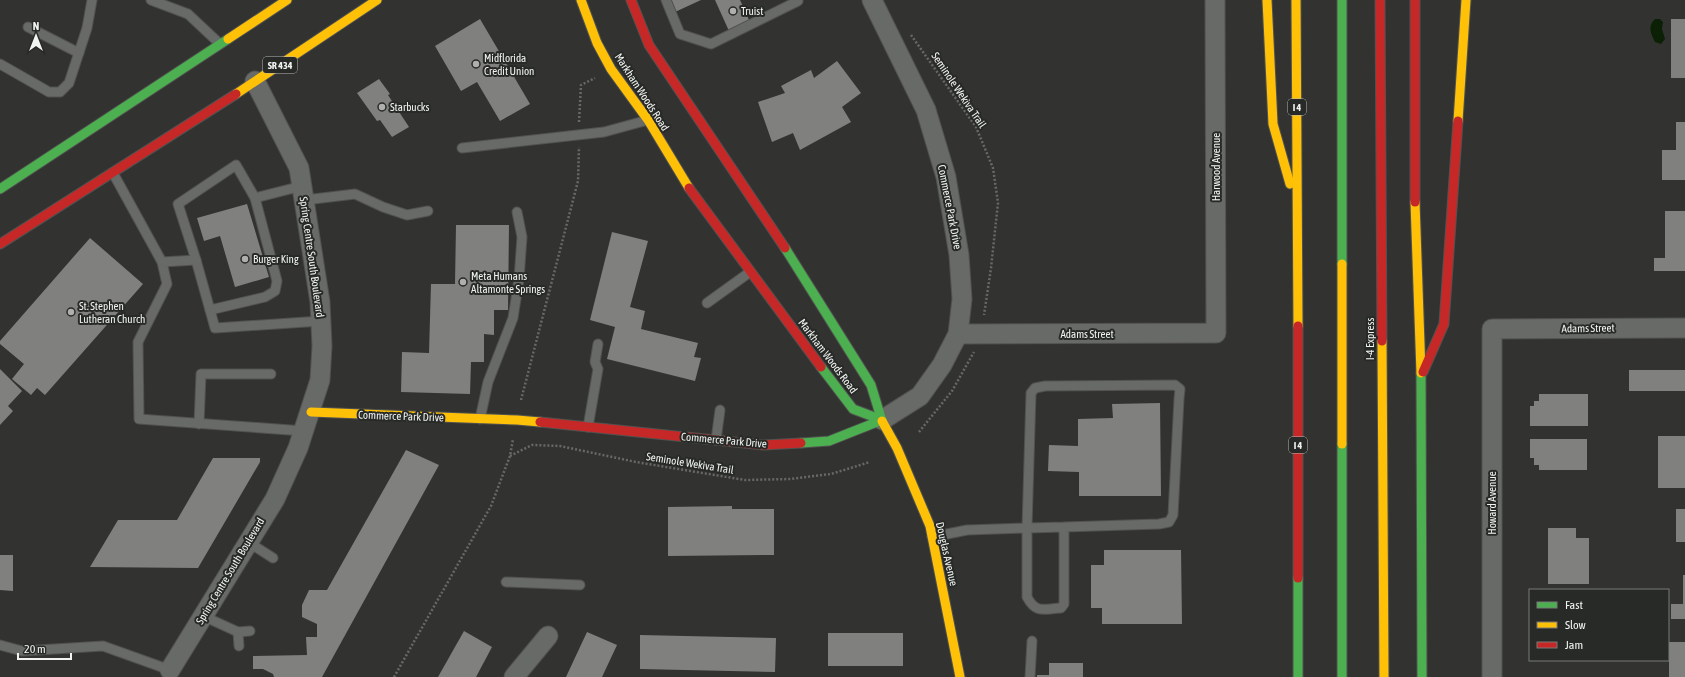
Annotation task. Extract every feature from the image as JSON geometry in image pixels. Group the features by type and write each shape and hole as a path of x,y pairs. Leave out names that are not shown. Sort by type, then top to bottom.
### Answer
{"main road":[{"path":"0,189 286,0"},
{"name":"SR 434","path":"0,244 113,173 377,0"},
{"name":"Markham Woods Road","path":"581,0 597,43 611,69 648,120 694,197 853,409 882,420"},
{"name":"Markham Woods Road","path":"631,0 649,45 775,231 871,385 882,420"},
{"path":"1267,0 1273,124 1298,214"},
{"name":"I 4","path":"1296,0 1298,214 1298,677"},
{"path":"1342,0 1342,677"},
{"name":"I-4 Express","path":"1380,0 1384,677"},
{"path":"1415,0 1415,222 1421,377 1422,677"},
{"path":"1421,377 1444,324 1466,0"},
{"name":"Commerce Park Drive","path":"311,412 517,420 764,445 829,441 882,420"},
{"name":"Douglas Avenue","path":"882,420 897,448 930,526 960,677"}],"street":[{"name":"Commerce Park Drive","path":"872,0 926,110 946,177 958,255 962,299 958,334 942,365 920,396 882,420"},
{"name":"Harwood Avenue","path":"1215,0 1216,333"},
{"name":"Spring Centre South Boulevard","path":"170,670 275,499 304,431 320,380 322,346 320,302 299,168 255,81"},
{"name":"Adams Street","path":"1492,329 1685,328"},
{"name":"Howard Avenue","path":"1492,329 1492,677"},
{"name":"Adams Street","path":"958,334 1216,333"},
{"path":"514,677 548,636"}],"lane":[{"path":"0,64 49,92 60,92 69,82 87,28 92,0"},
{"path":"151,0 188,14 220,44"},
{"path":"666,0 680,34 711,44 797,1"},
{"path":"28,27 79,53"},
{"path":"462,148 604,132 648,120"},
{"path":"210,310 265,297 274,290 277,282 255,198 236,165 178,204 196,260 215,328 321,321"},
{"path":"113,173 162,262 167,284 138,342 139,419 304,431"},
{"path":"255,198 303,193 355,194 383,207 408,215 428,211"},
{"path":"480,419 488,382 513,318 519,279 522,237 517,212"},
{"path":"162,262 196,260"},
{"path":"707,303 750,272"},
{"path":"588,427 598,370 595,362 598,344"},
{"path":"199,424 200,374 271,374"},
{"path":"932,537 966,530 1027,528 1159,524 1169,522 1173,515 1180,389 1175,385 1045,386 1035,388 1031,393 1027,528 1027,596 1032,606 1039,610 1061,608 1064,604 1064,527"},
{"path":"716,440 720,410"},
{"path":"248,542 273,558"},
{"path":"506,582 580,585"},
{"path":"203,616 238,632 250,632"},
{"path":"238,632 238,646"},
{"path":"1030,677 1032,641"},
{"path":"0,645 22,651 103,646 170,670"}],"path":[{"name":"Seminole Wekiva Trail","path":"910,33 976,127 993,168 998,203 984,315"},
{"path":"520,401 578,180 581,85"},
{"path":"919,432 952,391 975,348"},
{"path":"394,677 491,506 510,456 514,435"},
{"name":"Seminole Wekiva Trail","path":"510,456 532,445 560,446 636,462 745,480 790,479 832,474 870,462"}],"shaded area":[{"path":"1655,19 1660,19 1663,22 1662,29 1665,39 1661,44 1655,42 1651,33 1650,27"}],"building":[{"path":"669,0 701,0 675,12"},
{"name":"Truist","path":"715,0 740,0 750,22 729,31"},
{"name":"Midflorida Credit Union","path":"480,19 530,104 500,121 477,82 461,91 435,46"},
{"path":"1671,19 1685,19 1685,78 1671,78"},
{"path":"837,61 861,93 842,107 851,122 800,150 793,133 772,142 758,102 785,93 781,86 811,70 814,78"},
{"name":"Starbucks","path":"379,79 390,94 388,95 409,127 392,137 380,120 377,121 357,93"},
{"path":"1676,122 1685,122 1685,180 1662,180 1662,150 1676,150"},
{"name":"Burger King","path":"247,204 269,277 235,287 220,236 204,241 197,218"},
{"path":"1665,211 1685,211 1685,271 1654,271 1654,258 1665,258"},
{"path":"456,225 509,225 508,310 494,310 494,335 484,334 484,362 471,362 470,394 401,392 402,352 429,353 431,284 455,284"},
{"path":"612,232 648,241 630,307 645,311 641,329 698,343 694,357 701,358 695,381 607,359 615,327 590,320"},
{"name":"St. Stephen Lutheran Church","path":"90,238 143,284 45,395 37,388 31,395 12,379 24,364 0,344 0,341"},
{"path":"0,369 22,391 8,406 13,411 0,425"},
{"path":"1629,370 1685,370 1685,391 1629,391"},
{"path":"1539,394 1588,394 1588,426 1530,426 1530,406 1534,406 1534,401 1539,401"},
{"path":"1160,403 1161,496 1079,496 1079,472 1048,471 1049,445 1078,446 1078,419 1113,418 1112,404"},
{"path":"1658,436 1685,436 1685,488 1658,488"},
{"path":"1530,439 1587,439 1587,470 1539,470 1539,465 1534,465 1534,458 1530,458"},
{"path":"406,450 439,465 322,677 274,677 273,674 263,669 253,669 253,656 307,655 306,637 317,637 317,624 302,617 302,605 309,590 327,590"},
{"path":"213,458 260,458 260,462 198,568 90,567 118,520 177,520"},
{"path":"732,506 732,509 774,509 774,555 668,556 668,507"},
{"path":"1676,509 1685,509 1685,542 1676,542"},
{"path":"1548,528 1576,528 1576,538 1589,538 1589,584 1548,584"},
{"path":"1104,550 1181,550 1182,624 1102,624 1102,608 1091,608 1091,565 1104,565"},
{"path":"0,555 13,555 13,591 0,590"},
{"path":"1683,575 1685,575 1685,619 1671,619 1671,604 1683,604"},
{"path":"464,631 492,647 476,677 438,677"},
{"path":"587,632 617,645 602,677 566,677"},
{"path":"828,633 903,633 903,666 828,666"},
{"path":"640,635 776,638 775,672 640,669"},
{"path":"1669,642 1685,642 1685,677 1669,677"},
{"path":"1049,663 1083,663 1083,677 1037,677 1037,675 1049,675"}],"traffic: fast":[{"path":"1342,0 1342,264"},
{"path":"0,189 228,39"},
{"path":"785,248 871,385 882,421"},
{"path":"821,367 853,409 882,420"},
{"path":"1421,373 1422,677"},
{"path":"801,443 829,441 882,420"},
{"path":"1342,444 1342,677"},
{"path":"1298,578 1298,677"}],"traffic: slow":[{"path":"228,39 287,0"},
{"path":"236,94 377,0"},
{"path":"581,0 597,43 611,69 648,120 689,188"},
{"path":"1267,0 1273,124 1290,184"},
{"path":"1296,0 1298,326"},
{"path":"1458,121 1466,0"},
{"path":"1415,202 1421,373"},
{"path":"1342,264 1342,444"},
{"path":"1382,341 1384,677"},
{"path":"311,412 540,422"},
{"path":"882,421 897,448 930,526 960,677"}],"traffic: jam":[{"path":"631,0 649,45 785,248"},
{"path":"1380,0 1382,341"},
{"path":"1415,0 1415,202"},
{"path":"0,244 236,94"},
{"path":"1423,372 1444,324 1458,121"},
{"path":"689,188 821,367"},
{"path":"1298,326 1298,578"},
{"path":"540,422 764,445 801,443"}],"place":[{"name":"Truist","path":"733,11"},
{"name":"Midflorida Credit Union","path":"476,64"},
{"name":"Starbucks","path":"382,107"},
{"name":"Burger King","path":"245,259"},
{"name":"Meta Humans Altamonte Springs","path":"463,282"},
{"name":"St. Stephen Lutheran Church","path":"71,312"}]}
